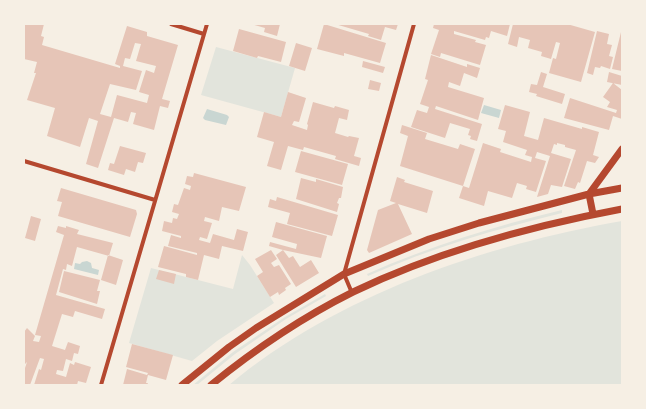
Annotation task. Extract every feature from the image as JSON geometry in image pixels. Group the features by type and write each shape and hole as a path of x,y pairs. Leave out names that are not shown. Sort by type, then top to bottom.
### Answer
{"street":[{"path":"171,24 204,34"},
{"path":"101,385 207,24"},
{"path":"352,293 344,274 414,24"},
{"path":"593,214 589,194 622,149"},
{"path":"24,161 155,200"},
{"path":"182,385 224,351 256,328 344,274 429,239 480,223 589,194 622,188"},
{"path":"211,385 240,361 291,327 352,293 401,272 457,252 535,228 593,214 622,209"}],"shaded area":[{"path":"216,47 295,68 281,117 201,95"},
{"path":"484,105 501,110 499,118 481,113"},
{"path":"207,109 227,115 229,117 226,125 205,120 203,118"},
{"path":"562,210 562,213 464,240 368,276 367,274 415,254 463,238"},
{"path":"622,221 622,385 229,385 271,353 317,325 365,300 415,278 518,244 570,231"},
{"path":"242,255 274,303 217,341 192,361 129,343 151,268 233,289"},
{"path":"87,261 91,263 92,268 99,270 98,275 74,269 75,263 80,264"},
{"path":"325,294 326,296 286,319 235,354 197,385 193,385 233,352 285,317"}],"building":[{"path":"24,24 44,24 41,36 44,37 42,45 120,68 120,66 115,64 127,26 147,32 147,36 178,45 162,99 170,101 168,108 160,106 154,130 133,124 136,113 131,112 128,122 114,118 98,168 86,164 98,121 89,118 80,147 47,136 55,108 27,100 36,73 34,73 37,62 24,59","holes":["135,43 141,44 136,61 156,66 154,73 146,70 139,92 149,95 147,103 117,95 111,117 100,114 110,84 136,90 142,71 123,66 125,58 130,59"]},
{"path":"251,24 280,24 277,36 264,32 265,28"},
{"path":"324,24 386,43 380,63 344,53 344,56 317,49"},
{"path":"335,24 398,24 396,30 385,27 381,40 368,36 369,34"},
{"path":"434,24 510,24 507,36 491,31 489,38 486,37 485,40 454,31 454,34 476,40 475,42 486,45 480,65 441,53 440,57 431,54 439,30 433,28"},
{"path":"513,24 567,24 595,32 581,82 549,73 553,58 556,59 560,43 556,42 551,59 541,56 542,52 528,48 530,40 519,37 517,47 508,44"},
{"path":"239,29 286,42 281,62 258,56 257,58 233,51"},
{"path":"597,31 609,34 607,44 612,45 609,56 613,57 610,69 601,66 600,68 595,67 593,75 587,73"},
{"path":"622,32 622,71 612,69"},
{"path":"296,43 312,48 305,71 289,66"},
{"path":"431,55 467,67 467,64 480,68 477,78 464,73 460,86 449,82 448,87 484,98 478,120 436,106 435,109 482,124 477,141 470,139 471,136 468,135 470,129 450,123 445,138 411,127 417,110 427,113 429,107 420,104 428,80 425,79"},
{"path":"363,61 385,67 383,73 362,67"},
{"path":"541,72 547,74 543,87 565,94 562,104 536,96 537,94 529,92 531,84 537,85"},
{"path":"609,72 622,76 622,85 607,82"},
{"path":"370,80 381,83 379,91 368,89"},
{"path":"613,83 622,90 622,119 613,116 609,130 564,118 570,98 616,113 617,110 607,107 610,102 603,97"},
{"path":"288,92 306,98 299,122 294,121 292,125 307,130 307,124 313,102 334,108 335,106 349,110 347,120 339,118 335,133 348,137 359,138 354,156 361,158 359,166 335,159 336,156 304,147 303,150 288,146 281,170 267,166 274,142 257,137 264,112 281,117"},
{"path":"505,105 530,112 524,136 538,140 544,118 582,129 582,127 599,132 593,155 599,157 595,163 587,161 580,183 578,182 575,189 564,186 576,150 557,143 557,145 554,144 551,153 571,159 562,187 551,185 548,194 537,197 550,156 537,152 535,158 546,161 536,192 526,189 527,186 517,183 512,198 488,191 484,206 459,198 463,186 469,188 483,143 501,149 500,152 531,162 532,157 525,155 527,150 503,142 506,131 498,129"},
{"path":"402,125 427,133 425,139 458,149 460,144 475,149 463,186 400,166 408,136 400,133"},
{"path":"120,146 146,153 143,163 138,162 135,172 126,169 124,175 108,170 110,163 114,164"},
{"path":"301,151 348,164 342,185 295,172"},
{"path":"194,173 246,187 239,211 222,207 219,221 205,217 204,221 212,223 207,239 200,237 199,240 210,243 213,234 234,240 237,229 248,232 243,251 222,246 219,259 204,255 198,280 186,277 186,274 158,267 164,246 197,255 197,253 168,246 171,235 181,238 181,236 162,231 164,221 172,223 173,218 177,219 179,214 172,212 174,204 178,205 184,188 190,190 191,186 185,184 187,176 193,177"},
{"path":"397,177 405,180 404,182 433,191 427,213 398,204 412,234 369,253 367,250 378,210 396,203 390,201"},
{"path":"301,178 316,182 316,179 343,187 341,198 339,198 337,203 339,204 337,212 296,199"},
{"path":"61,188 136,210 137,214 130,237 58,216 62,202 57,201"},
{"path":"277,197 338,215 332,236 287,224 290,213 268,207 270,199 276,201"},
{"path":"31,216 41,219 35,241 25,238"},
{"path":"276,222 327,236 321,258 269,246 270,242 296,249 297,244 272,237"},
{"path":"58,226 66,228 66,226 79,230 77,234 113,243 109,256 77,247 72,266 67,264 66,270 63,269 56,295 105,309 102,319 75,311 73,317 62,314 52,346 65,350 68,342 80,346 78,354 74,353 72,361 66,359 63,371 57,370 56,374 66,377 70,363 74,365 75,362 91,367 86,383 78,381 77,385 34,385 44,359 40,358 30,385 24,385 24,371 27,362 24,365 24,332 27,328 35,336 33,341 39,342 41,336 35,335 64,235 56,232"},
{"path":"271,250 277,259 271,263 274,267 279,265 291,284 279,295 278,292 270,297 257,276 263,272 255,259"},
{"path":"283,250 289,258 293,256 300,267 311,260 319,273 296,287 276,255"},
{"path":"108,255 123,260 116,285 101,280"},
{"path":"159,270 176,274 174,284 156,279"},
{"path":"64,271 100,280 97,291 100,291 97,304 59,292"},
{"path":"132,344 173,355 166,380 148,375 147,385 123,385 127,369 147,375 148,373 126,367"}]}
